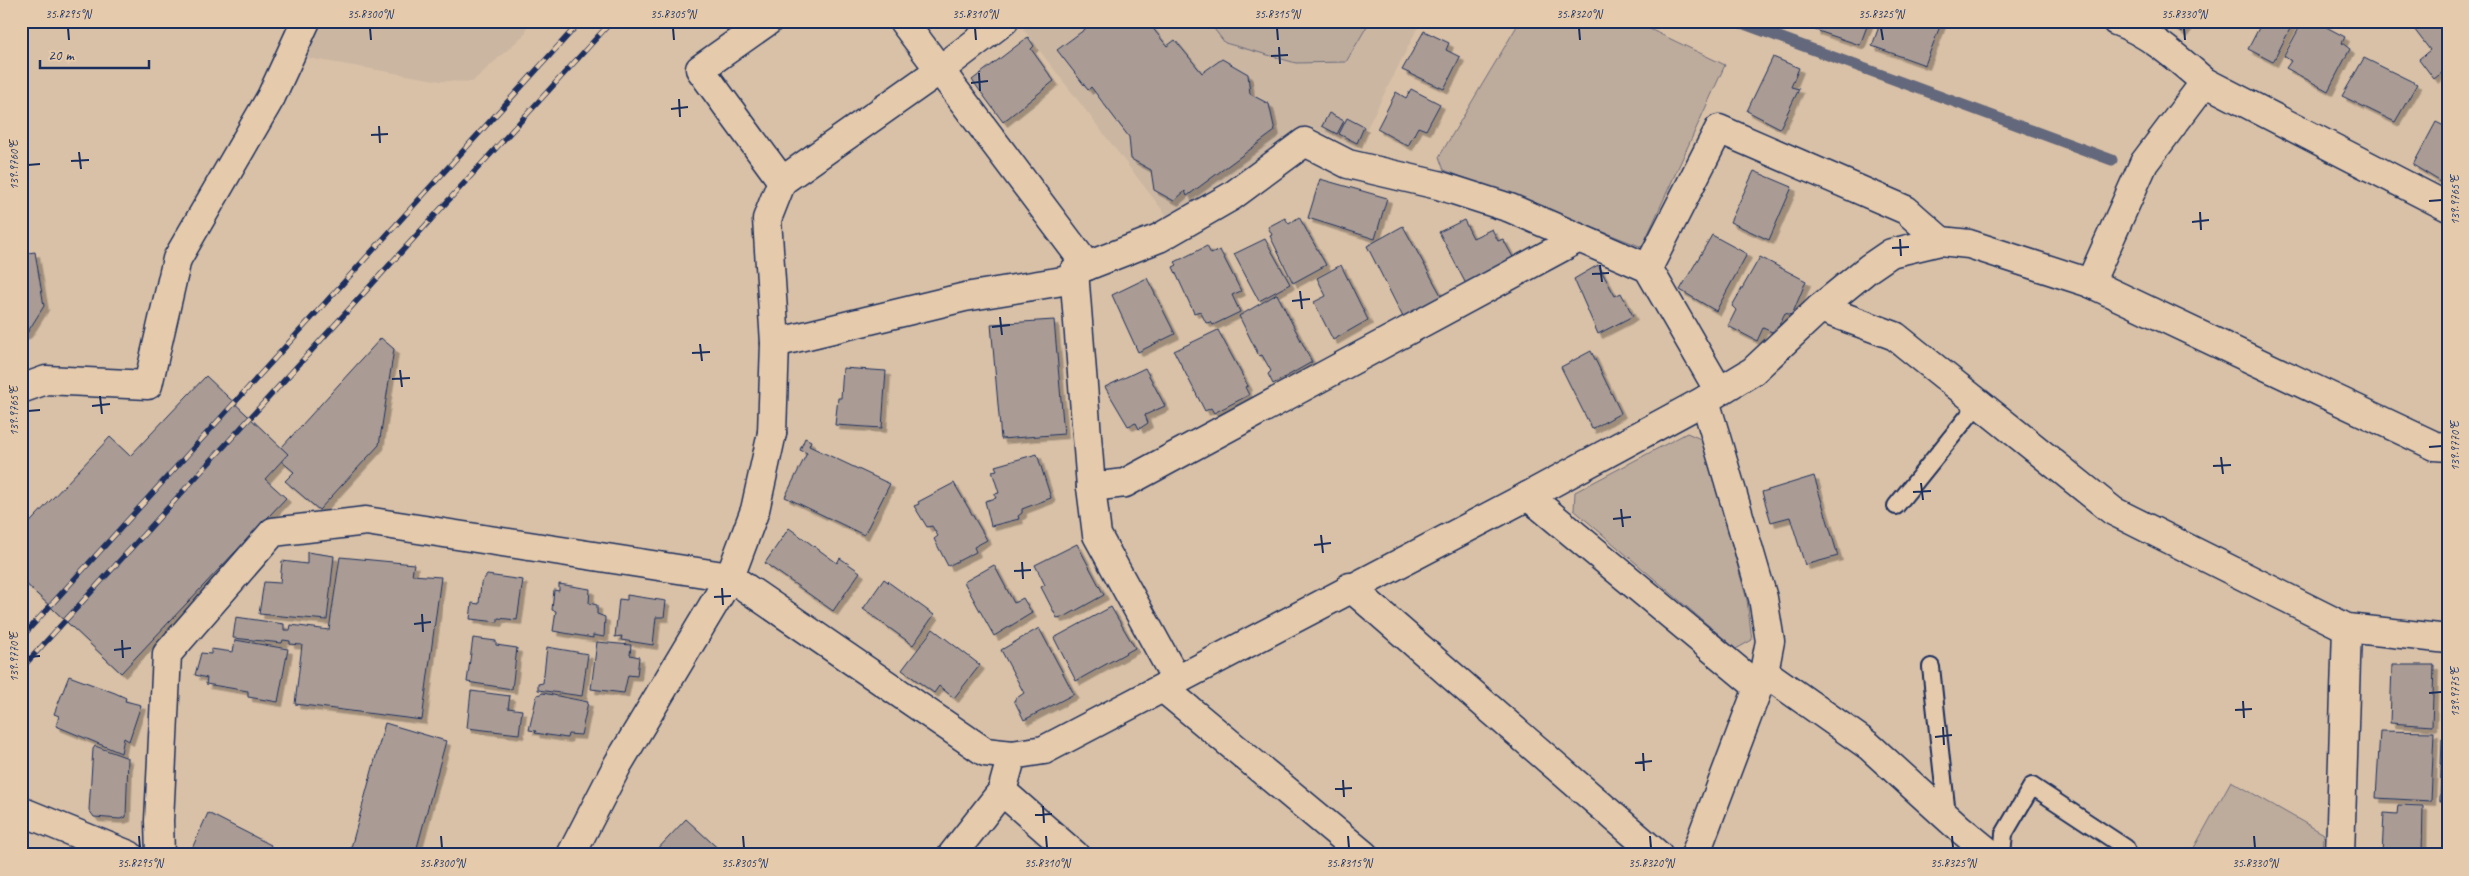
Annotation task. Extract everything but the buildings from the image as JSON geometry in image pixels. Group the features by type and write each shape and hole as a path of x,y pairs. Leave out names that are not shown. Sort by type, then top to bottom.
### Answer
{"street":[{"path":"21,389 46,380 148,386 177,259 271,97 306,21"},
{"path":"768,21 700,69 782,181"},
{"path":"903,21 941,69 1081,273 1090,487 1097,535 1170,685 1364,855"},
{"path":"572,855 618,764 730,577 755,510 772,433 774,343 767,219 782,181 941,69 1004,21"},
{"path":"2116,21 2128,26 2171,53 2205,82 2448,207"},
{"path":"2090,283 2144,163 2205,82"},
{"path":"1648,268 1719,129 1906,210 1941,241"},
{"path":"774,343 964,297 1081,273 1159,238 1232,196 1305,142 1348,164 1438,186 1492,202 1648,268 1712,396 1763,598 1770,641 1761,679 1695,855"},
{"path":"1090,487 1125,483 1579,238"},
{"path":"160,855 159,821 167,654 273,532 366,522 730,577 985,752 1012,755 1044,750 1528,496 1712,396 1753,371 1820,308 1869,268 1892,253 1941,241 1969,244 2090,283 2435,446 2448,447"},
{"path":"1820,308 1895,336 2113,511 2347,628 2448,639"},
{"path":"1528,496 1761,679 1869,746 1992,855"},
{"path":"1350,588 1658,855"},
{"path":"2340,855 2347,628"},
{"path":"952,855 1002,791 1012,755"},
{"path":"1002,791 1076,855"},
{"path":"21,811 129,855"}],"lane":[{"path":"1896,506 1978,404"},
{"path":"1931,666 1947,815"},
{"path":"2002,855 2004,834 2032,786 2126,848"}],"shaded area":[{"path":"317,21 527,21 526,33 472,82 441,81 302,57"},
{"path":"1034,21 1044,24 1047,21 1421,21 1357,148 1308,125 1207,192 1167,216 1023,29"},
{"path":"1208,21 1370,21 1346,62 1296,63 1225,43"},
{"path":"1520,21 1633,21 1725,65 1642,247 1444,170 1439,157"},
{"path":"1687,433 1703,440 1747,600 1752,640 1736,649 1574,510 1575,492"},
{"path":"2231,781 2324,834 2323,855 2190,855"}],"waterway":[{"path":"1736,21 2112,160"}],"railway":[{"path":"21,638 581,21"},
{"path":"21,669 612,21"}]}
